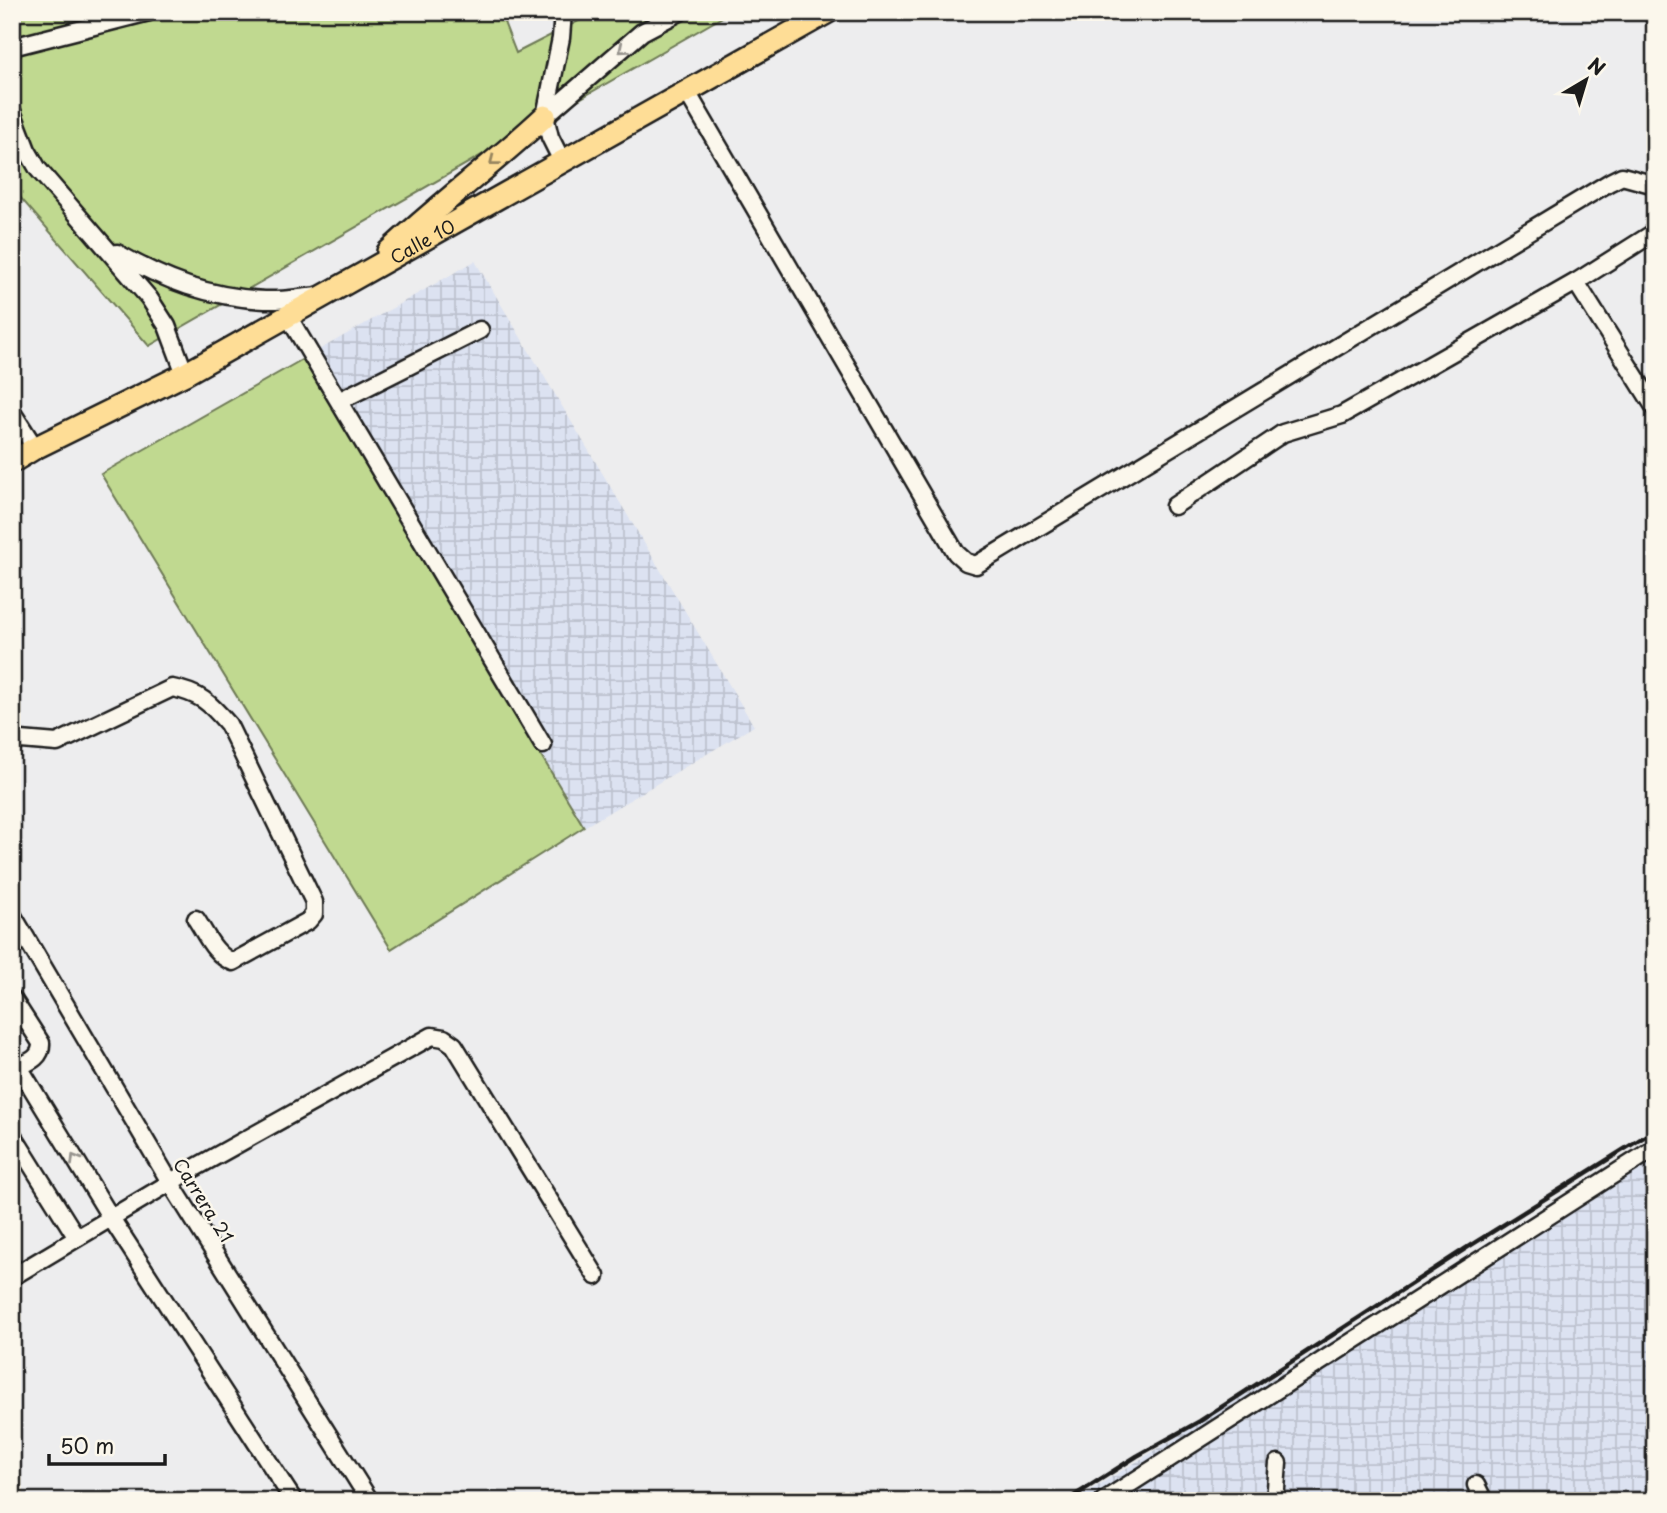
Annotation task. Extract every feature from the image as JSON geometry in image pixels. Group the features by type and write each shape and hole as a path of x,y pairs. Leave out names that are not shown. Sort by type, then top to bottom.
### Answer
{"main road":[{"name":"Calle 10","path":"12,462 185,374 365,275 828,12"},
{"path":"365,275 432,211 545,116"}],"street":[{"path":"80,12 83,29"},
{"path":"12,47 149,12"},
{"path":"563,12 561,38 545,116 550,137 563,163"},
{"path":"545,116 642,32 680,12"},
{"path":"687,92 956,553 965,562 976,565 1610,182 1622,176 1655,185"},
{"path":"12,111 27,150 38,169 155,307 167,326 185,374"},
{"path":"1174,506 1283,433 1342,415 1576,282 1655,232"},
{"path":"105,247 155,275 210,293 267,300 323,296"},
{"path":"1576,282 1655,408"},
{"path":"288,316 543,745"},
{"path":"339,401 480,330"},
{"path":"12,412 35,448"},
{"path":"12,744 21,740 57,743 172,688 191,691 212,704 228,724 314,902 314,914 307,921 233,962 218,953 197,919"},
{"name":"Carrera 21","path":"12,914 170,1182 370,1501"},
{"path":"12,998 41,1043 42,1050 37,1058 15,1068 294,1501"},
{"path":"12,1277 170,1182 432,1036 444,1038 454,1045 596,1276"},
{"path":"12,1134 76,1238"},
{"path":"1103,1501 1655,1148"},
{"path":"1275,1501 1278,1463"},
{"path":"1476,1485 1484,1501"}],"shaded area":[{"path":"475,261 754,726 584,827 303,359"},
{"path":"1655,1142 1655,1501 1073,1501"}],"green space":[{"path":"12,12 500,12 516,53 596,12 731,12 149,346 12,188"},
{"path":"303,359 584,827 391,949 101,474"}],"railway":[{"path":"1066,1501 1137,1456 1200,1421 1468,1247 1655,1130"}]}
